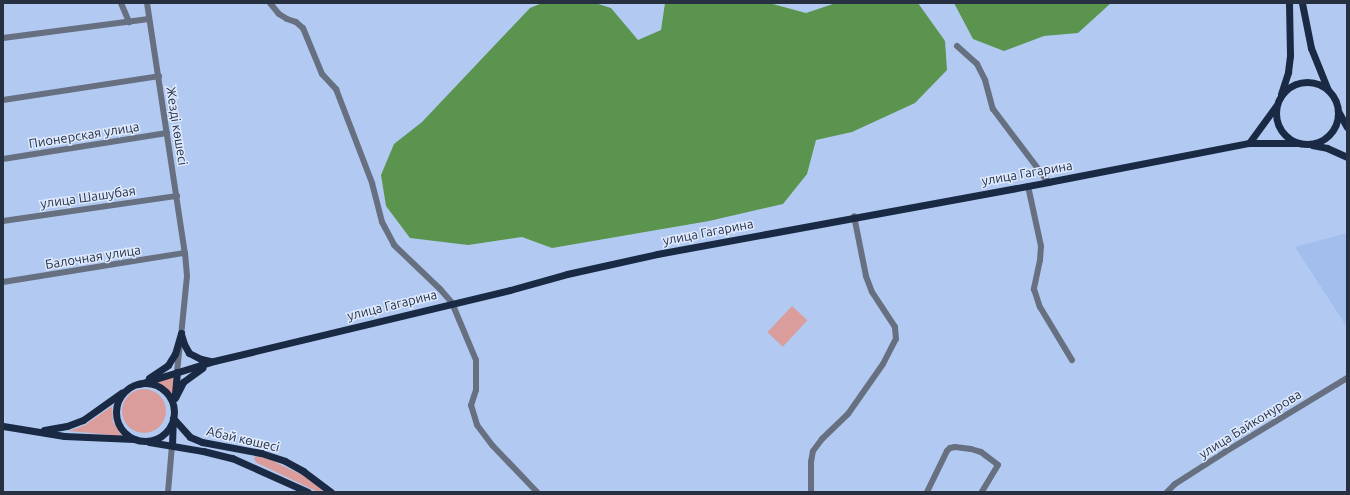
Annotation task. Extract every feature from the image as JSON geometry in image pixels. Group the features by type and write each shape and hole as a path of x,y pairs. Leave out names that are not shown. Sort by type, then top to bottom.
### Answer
{"main road":[{"path":"1289,3 1290,55 1285,82 1278,101 1276,116 1280,130 1292,140 1302,144 1327,148 1347,157"},
{"path":"1302,3 1311,48 1329,92 1347,127"},
{"path":"1249,143 1288,89 1302,83 1318,84 1329,92"},
{"path":"1302,144 1314,144 1328,137 1336,124 1338,110"},
{"name":"улица Гагарина","path":"139,384 214,361 510,290 567,274 657,254 854,216 1028,186 1249,143 1302,144"},
{"path":"181,333 184,344 189,352 201,360 214,361"},
{"path":"34,431 67,426 83,420 125,391 139,384 168,365 175,354 181,333"},
{"path":"175,398 183,382 188,376 214,361"},
{"path":"172,445 177,372"},
{"path":"3,426 64,436 145,441 153,440 166,432 173,415 169,396 155,385 139,384"},
{"path":"125,391 117,405 117,418 122,430 136,440"},
{"name":"Абай көшесі","path":"173,415 190,437 202,442 261,453 285,461 303,471 331,492"},
{"name":"Абай көшесі","path":"145,441 172,445 232,458 308,492"}],"street":[{"path":"121,3 129,22"},
{"name":"Жезді көшесі","path":"147,3 177,196 187,276 177,372"},
{"path":"270,3 279,14 296,22 303,28 322,74 336,89 372,183 382,222 394,245 440,289 452,303 476,360 476,390 471,405 477,425 493,446 537,492"},
{"path":"3,38 149,19"},
{"path":"957,46 977,64 985,80 993,109 1048,182"},
{"path":"3,100 159,76"},
{"name":"Пионерская улица","path":"3,159 167,133"},
{"path":"1028,186 1041,246 1040,260 1034,289 1040,307 1072,360"},
{"name":"улица Шашубая","path":"3,221 177,196"},
{"path":"811,492 811,462 813,451 822,439 848,414 882,364 896,339 896,327 872,292 866,276 854,216"},
{"name":"Балочная улица","path":"3,282 185,253"},
{"name":"улица Байконурова","path":"1168,492 1175,484 1225,452 1347,378"},
{"path":"168,492 172,445"},
{"path":"927,492 947,451 950,448 971,449 980,452 998,465 982,492"}],"shaded area":[{"path":"542,3 595,3 611,8 638,40 661,30 665,3 769,3 806,13 836,3 918,3 945,41 947,70 915,103 852,132 816,140 807,174 783,204 709,221 552,248 522,237 468,245 410,238 386,206 381,175 394,144 422,122 530,8"},
{"path":"954,3 1111,3 1078,33 1044,36 1004,51 973,39"},
{"path":"1347,233 1347,327 1295,247"},
{"path":"792,306 807,320 783,347 767,332"},
{"path":"174,377 173,396 155,381"},
{"path":"148,389 153,390 160,395 165,402 165,420 160,427 153,432 140,433 135,432 128,427 123,420 122,407 123,402 128,395 135,390"},
{"path":"112,406 113,422 122,436 69,431 85,425"},
{"path":"255,456 267,458 308,478 322,490 322,492 318,492 257,463 254,459"}]}
